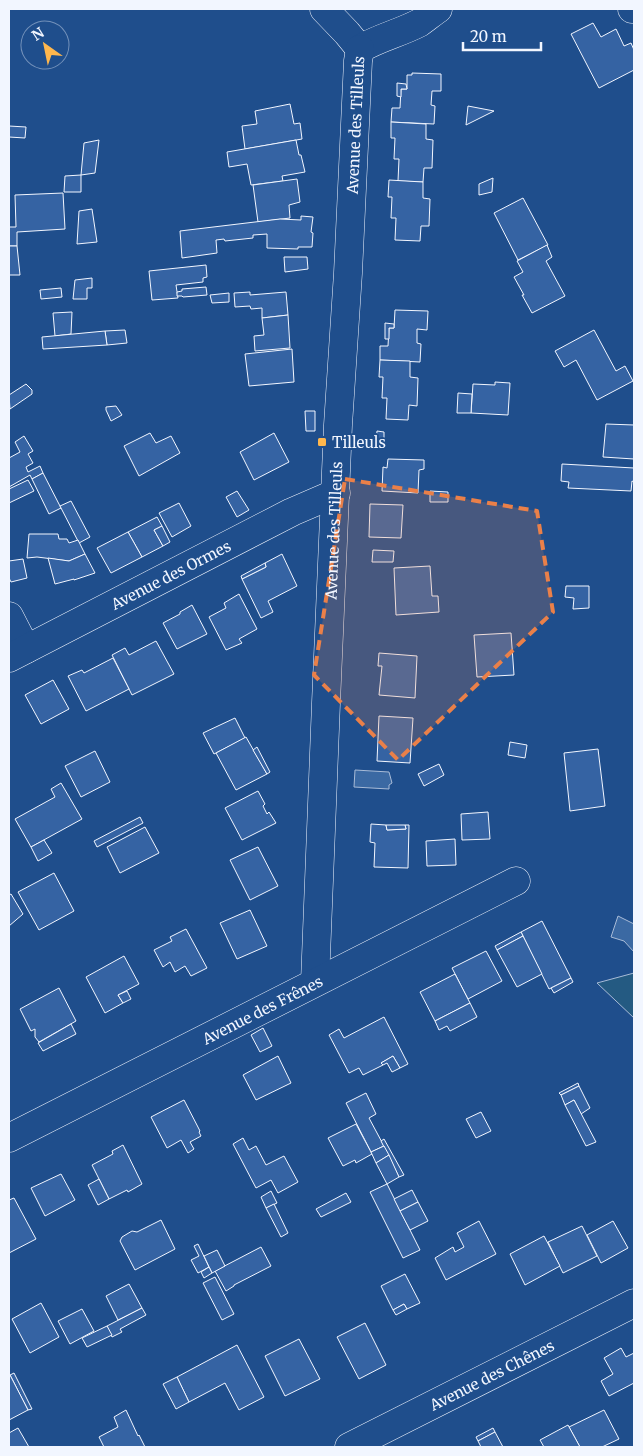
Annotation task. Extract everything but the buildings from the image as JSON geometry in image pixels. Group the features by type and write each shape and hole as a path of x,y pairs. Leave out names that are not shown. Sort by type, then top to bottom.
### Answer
{"street":[{"path":"324,9 360,49 371,42 388,37 420,22 438,9"},
{"name":"Avenue des Tilleuls","path":"315,982 338,425 360,49"},
{"name":"Avenue des Ormes","path":"17,654 292,512 336,493"},
{"path":"9,616 17,654"},
{"name":"Avenue des Frênes","path":"9,1138 516,881"},
{"name":"Avenue des Chênes","path":"349,1447 634,1303"}],"highlighted area":[{"path":"345,479 537,511 553,612 398,760 314,675"}],"shaded area":[{"path":"355,770 389,772 392,783 389,785 389,789 354,787"},
{"path":"618,916 634,924 634,952 624,941 611,937"},
{"path":"634,973 634,1018 597,983"}],"place":[{"name":"Tilleuls","path":"322,442"}]}
